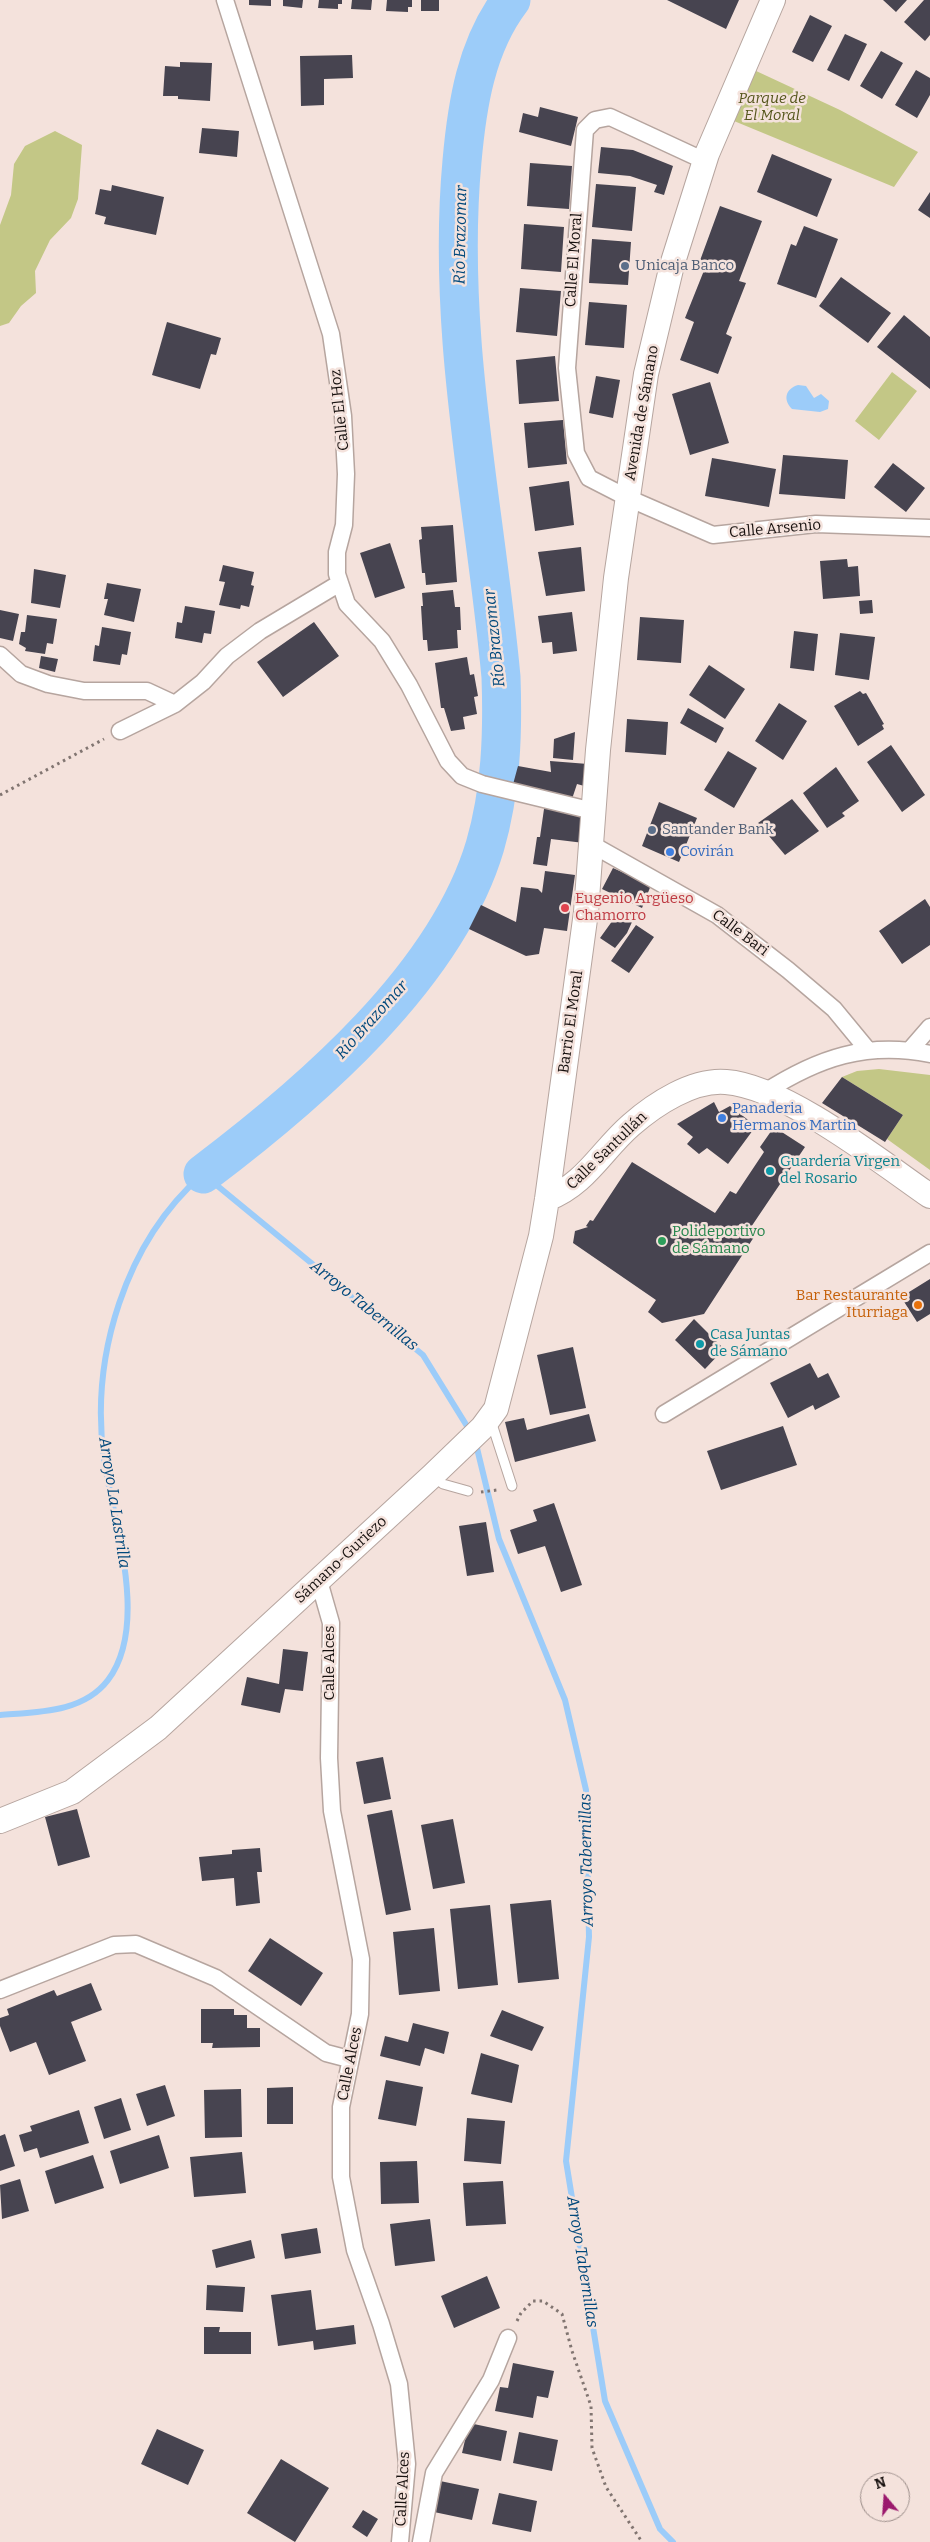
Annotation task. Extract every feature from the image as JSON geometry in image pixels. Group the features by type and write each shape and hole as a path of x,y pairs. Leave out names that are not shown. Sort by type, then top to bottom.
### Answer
{"street":[{"name":"Calle El Hoz","path":"225,0 331,334 343,416 346,474 344,525 337,552 337,574 347,604 382,641 409,684 448,761 462,776 482,784 593,811"},
{"name":"Avenida de Sámano","path":"591,844 614,597 646,374 672,265 705,161 772,0"},
{"name":"Calle El Moral","path":"628,498 589,478 576,453 567,368 585,130 595,120 610,117 705,161"},
{"name":"Calle Arsenio","path":"628,498 713,535 816,524 930,528"},
{"path":"120,730 175,704 202,682 227,656 260,631 340,583"},
{"path":"0,655 21,674 48,684 84,691 147,691 175,704"},
{"name":"Calle Bari","path":"591,844 717,915 788,970 834,1010 867,1049"},
{"name":"Barrio El Moral","path":"547,1199 586,912 591,844"},
{"path":"910,1050 930,1027"},
{"path":"766,1092 790,1076 818,1064 867,1049 910,1050 930,1054"},
{"name":"Calle Santullán","path":"547,1199 562,1194 577,1183 630,1126 672,1097 699,1086 725,1082 748,1085 766,1092 844,1138 930,1196"},
{"name":"Sámano-Guriezo","path":"0,1822 72,1792 158,1728 320,1581 486,1423 502,1388 541,1236 547,1199"},
{"path":"664,1414 930,1253"},
{"name":"Calle Alces","path":"320,1581 331,1623 329,1758 332,1811 361,1959 360,2014 349,2059 341,2107 341,2177 355,2250 381,2324 399,2384 407,2464 400,2542"},
{"path":"0,1990 114,1946 136,1944 216,1978 326,2053 349,2059"},
{"path":"420,2542 434,2473 490,2380 508,2338"}],"lane":[{"path":"486,1423 512,1486"},
{"path":"432,1476 443,1484 473,1492"}],"path":[{"path":"0,795 120,730"},
{"path":"473,1492 498,1490"},
{"path":"508,2338 521,2313 533,2301 543,2301 562,2314 572,2351 591,2406 592,2448 606,2487 642,2542"}],"green space":[{"name":"Parque de El Moral","path":"754,70 840,110 918,152 894,187 734,121"},
{"path":"55,131 82,145 78,199 71,218 50,240 35,271 36,293 21,306 9,323 0,326 0,225 11,195 14,164 25,146"},
{"path":"892,372 917,391 879,440 855,421"},
{"path":"879,1069 930,1075 930,1170 887,1139 903,1115 842,1077 857,1071"}],"water":[{"path":"798,385 806,386 814,398 821,394 829,401 828,409 820,412 792,409 787,402 787,395 790,389"}],"building":[{"path":"249,0 271,0 271,6 249,5"},
{"path":"283,0 303,0 302,8 283,6"},
{"path":"319,0 342,0 342,4 338,4 338,9 318,8"},
{"path":"352,0 372,0 371,10 351,9"},
{"path":"387,0 412,0 412,7 408,7 408,12 386,11"},
{"path":"421,0 439,0 439,11 421,11"},
{"path":"667,0 739,0 726,29"},
{"path":"883,0 907,0 896,12"},
{"path":"924,0 930,0 930,35 925,41 904,22"},
{"path":"810,15 832,26 813,62 792,52"},
{"path":"845,34 867,44 849,81 827,70"},
{"path":"881,51 903,63 882,99 860,86"},
{"path":"352,55 353,78 324,79 324,105 301,106 300,56"},
{"path":"180,62 212,63 210,101 178,99 178,96 163,96 165,66 180,67"},
{"path":"916,70 930,78 930,95 917,118 895,105"},
{"path":"540,107 578,117 571,146 519,132 523,113 538,117"},
{"path":"202,128 239,131 237,157 199,153"},
{"path":"601,147 633,150 673,166 664,195 654,192 657,185 630,176 598,173"},
{"path":"772,154 832,179 817,217 757,192"},
{"path":"530,163 572,166 569,209 527,206"},
{"path":"596,184 636,187 632,231 592,227"},
{"path":"112,185 164,197 156,235 104,224 106,217 95,214 100,189 111,191"},
{"path":"930,192 930,218 918,210"},
{"path":"720,206 762,221 739,281 746,283 726,334 732,337 718,374 680,360 694,322 685,318 705,268 698,266"},
{"path":"524,224 564,227 561,272 521,269"},
{"path":"804,226 838,239 816,298 777,284 791,244 796,246"},
{"path":"592,239 631,242 628,285 589,283"},
{"path":"841,277 891,313 868,343 819,306"},
{"path":"520,288 561,291 557,336 516,332"},
{"path":"589,302 627,305 624,348 585,345"},
{"path":"904,315 930,337 930,389 877,347"},
{"path":"167,322 221,338 216,355 211,354 200,389 152,375"},
{"path":"555,356 559,401 519,404 516,360"},
{"path":"596,376 620,380 613,418 589,413"},
{"path":"710,382 729,443 690,455 672,394"},
{"path":"563,420 567,464 528,468 524,423"},
{"path":"783,455 848,460 845,499 779,494"},
{"path":"712,458 776,469 769,507 705,496"},
{"path":"893,463 925,488 906,512 874,487"},
{"path":"569,481 574,525 535,531 529,487"},
{"path":"453,525 457,582 426,585 425,573 422,573 419,540 422,539 421,527"},
{"path":"390,543 405,588 375,598 360,553"},
{"path":"581,547 585,591 546,596 538,552"},
{"path":"847,559 848,567 858,566 860,596 823,599 820,561"},
{"path":"223,565 254,572 251,585 254,586 249,607 241,605 240,609 219,605 225,582 219,581"},
{"path":"34,569 66,575 60,608 31,603"},
{"path":"107,583 141,589 134,622 104,615 108,599 104,599"},
{"path":"453,590 455,607 460,607 461,630 457,630 458,648 428,651 427,640 423,640 422,593"},
{"path":"872,600 873,613 860,614 859,601"},
{"path":"185,606 215,611 211,634 204,633 202,643 175,638 177,622 182,623"},
{"path":"0,610 19,614 13,641 0,638"},
{"path":"572,612 577,651 553,654 552,642 542,643 538,616"},
{"path":"27,615 57,619 53,644 47,643 45,654 25,651 26,648 19,644 21,632 25,632"},
{"path":"640,617 684,620 681,663 637,660"},
{"path":"314,622 339,656 283,697 257,662"},
{"path":"102,627 131,632 127,655 122,654 120,665 93,661 95,645 99,646"},
{"path":"794,631 818,634 814,671 790,668"},
{"path":"840,633 875,637 869,680 835,675"},
{"path":"41,656 58,659 55,672 39,668"},
{"path":"467,657 470,675 474,674 478,696 474,697 477,714 463,717 465,729 451,731 444,708 441,708 435,663"},
{"path":"709,665 745,689 725,719 689,695"},
{"path":"860,691 863,694 866,693 884,724 882,725 884,729 858,746 834,706"},
{"path":"779,703 807,721 783,760 755,741"},
{"path":"688,708 724,728 716,743 680,723"},
{"path":"627,719 668,722 666,755 625,752"},
{"path":"575,732 573,760 553,758 554,739"},
{"path":"891,745 925,795 902,812 867,762"},
{"path":"728,751 757,768 734,808 704,790"},
{"path":"550,761 588,764 588,787 577,784 571,802 512,788 518,766 551,772"},
{"path":"836,767 859,801 842,813 845,816 827,828 803,793"},
{"path":"792,799 819,831 785,855 758,823"},
{"path":"545,802 588,815 584,843 551,839 547,866 533,864 537,837 540,837"},
{"path":"659,802 697,818 679,862 642,846"},
{"path":"613,868 651,885 642,908 602,889"},
{"path":"545,871 575,875 567,931 544,928 539,954 526,956 469,929 481,905 516,922 521,887 538,889 542,893"},
{"path":"925,899 930,907 930,945 902,964 879,931"},
{"path":"618,913 632,922 627,933 615,948 600,938"},
{"path":"636,925 654,937 629,973 611,961"},
{"path":"842,1077 903,1115 885,1142 822,1103"},
{"path":"714,1102 719,1112 730,1106 756,1126 728,1164 707,1148 699,1154 687,1144 693,1137 677,1124"},
{"name":"Polideportivo de Sámano","path":"774,1127 805,1147 747,1233 754,1237 704,1314 662,1323 648,1312 656,1300 573,1243 575,1231 588,1227 586,1226 590,1220 593,1221 632,1162 715,1213 730,1191 736,1194 764,1152 760,1147"},
{"name":"Bar Restaurante Iturriaga","path":"930,1279 930,1314 917,1322 901,1297"},
{"name":"Casa Juntas de Sámano","path":"694,1319 724,1349 705,1369 675,1340"},
{"path":"573,1347 586,1408 550,1415 537,1355"},
{"path":"810,1363 818,1378 828,1373 840,1397 815,1410 813,1405 788,1418 770,1383"},
{"path":"589,1414 596,1441 515,1462 505,1422 524,1418 527,1430"},
{"path":"783,1426 797,1465 721,1490 707,1451"},
{"path":"554,1503 582,1585 561,1592 545,1546 518,1554 510,1530 537,1521 533,1510"},
{"path":"486,1522 494,1572 467,1576 459,1526"},
{"path":"283,1649 308,1652 303,1691 285,1689 280,1713 241,1705 247,1677 279,1684"},
{"path":"383,1757 391,1799 364,1804 356,1762"},
{"path":"77,1809 90,1857 58,1866 45,1817"},
{"path":"392,1810 411,1910 386,1915 367,1815"},
{"path":"453,1819 465,1883 433,1889 421,1825"},
{"path":"260,1848 262,1872 257,1872 260,1903 236,1906 234,1878 202,1881 199,1857 232,1854 232,1850"},
{"path":"551,1900 559,1979 518,1983 510,1904"},
{"path":"490,1905 498,1985 458,1989 450,1909"},
{"path":"434,1928 440,1991 399,1995 393,1932"},
{"path":"270,1938 323,1973 301,2006 248,1971"},
{"path":"91,1983 102,2010 71,2022 86,2061 49,2075 36,2042 10,2052 0,2026 0,2018 9,2015 7,2009 54,1990 57,1996"},
{"path":"201,2009 234,2009 234,2015 247,2015 247,2028 260,2028 260,2047 212,2048 213,2043 201,2043"},
{"path":"502,2010 544,2027 532,2051 490,2036"},
{"path":"413,2023 449,2032 444,2054 425,2048 420,2066 380,2056 385,2036 408,2042"},
{"path":"481,2053 519,2065 512,2103 471,2094"},
{"path":"386,2080 423,2087 416,2126 378,2119"},
{"path":"165,2085 175,2116 147,2126 136,2094"},
{"path":"293,2087 293,2124 267,2124 267,2088"},
{"path":"241,2089 242,2137 205,2138 204,2090"},
{"path":"121,2098 131,2130 104,2139 94,2107"},
{"path":"79,2110 89,2143 40,2158 37,2148 24,2152 19,2135 32,2131 30,2126"},
{"path":"467,2118 505,2121 501,2164 464,2161"},
{"path":"5,2134 15,2166 0,2171 0,2136"},
{"path":"159,2135 169,2168 120,2184 110,2151"},
{"path":"242,2152 246,2193 194,2197 190,2157"},
{"path":"93,2155 104,2188 55,2204 45,2171"},
{"path":"417,2161 419,2203 381,2204 380,2162"},
{"path":"20,2179 29,2211 2,2219 0,2185"},
{"path":"503,2181 506,2224 466,2226 463,2183"},
{"path":"430,2219 435,2261 395,2266 390,2224"},
{"path":"317,2228 321,2253 285,2259 281,2234"},
{"path":"251,2240 255,2258 216,2268 212,2250"},
{"path":"487,2276 500,2308 454,2328 441,2296"},
{"path":"207,2285 245,2287 243,2312 206,2310"},
{"path":"311,2290 316,2330 354,2325 356,2344 314,2350 313,2341 278,2346 271,2295"},
{"path":"204,2327 220,2327 219,2332 251,2332 251,2354 204,2354"},
{"path":"513,2363 554,2371 548,2398 537,2396 533,2418 495,2411 500,2387 508,2388"},
{"path":"469,2423 507,2431 501,2461 462,2453"},
{"path":"157,2429 204,2450 188,2485 141,2464"},
{"path":"519,2432 558,2440 552,2471 513,2463"},
{"path":"281,2459 329,2488 295,2542 247,2513"},
{"path":"440,2481 479,2489 472,2520 434,2512"},
{"path":"499,2493 537,2501 531,2532 492,2524"},
{"path":"363,2510 378,2519 367,2537 352,2527"}],"waterway":[{"name":"Río Brazomar","path":"203,1174 329,1070 407,986 439,941 466,894 485,846 495,804 500,762 502,720 501,677 469,420 459,291 458,226 462,161 470,98 481,56 499,18 511,0"},
{"name":"Arroyo La Lastrilla","path":"0,1715 58,1709 86,1699 98,1691 108,1680 120,1657 126,1631 128,1602 120,1541 104,1459 101,1420 103,1381 109,1342 119,1304 134,1267 153,1233 176,1202 203,1174 423,1355 470,1431"},
{"name":"Arroyo Tabernillas","path":"475,1440 499,1539 565,1700 586,1790 589,1937 566,2161 605,2401 660,2529 673,2542"}],"place":[{"name":"Unicaja Banco","path":"625,266"},
{"name":"Santander Bank","path":"652,830"},
{"name":"Covirán","path":"670,852"},
{"name":"Eugenio Argüeso Chamorro","path":"565,908"},
{"name":"Panaderia Hermanos Martin","path":"722,1118"},
{"name":"Guardería Virgen del Rosario","path":"770,1171"},
{"name":"Polideportivo de Sámano","path":"662,1241"},
{"name":"Bar Restaurante Iturriaga","path":"918,1305"},
{"name":"Casa Juntas de Sámano","path":"700,1344"}]}
